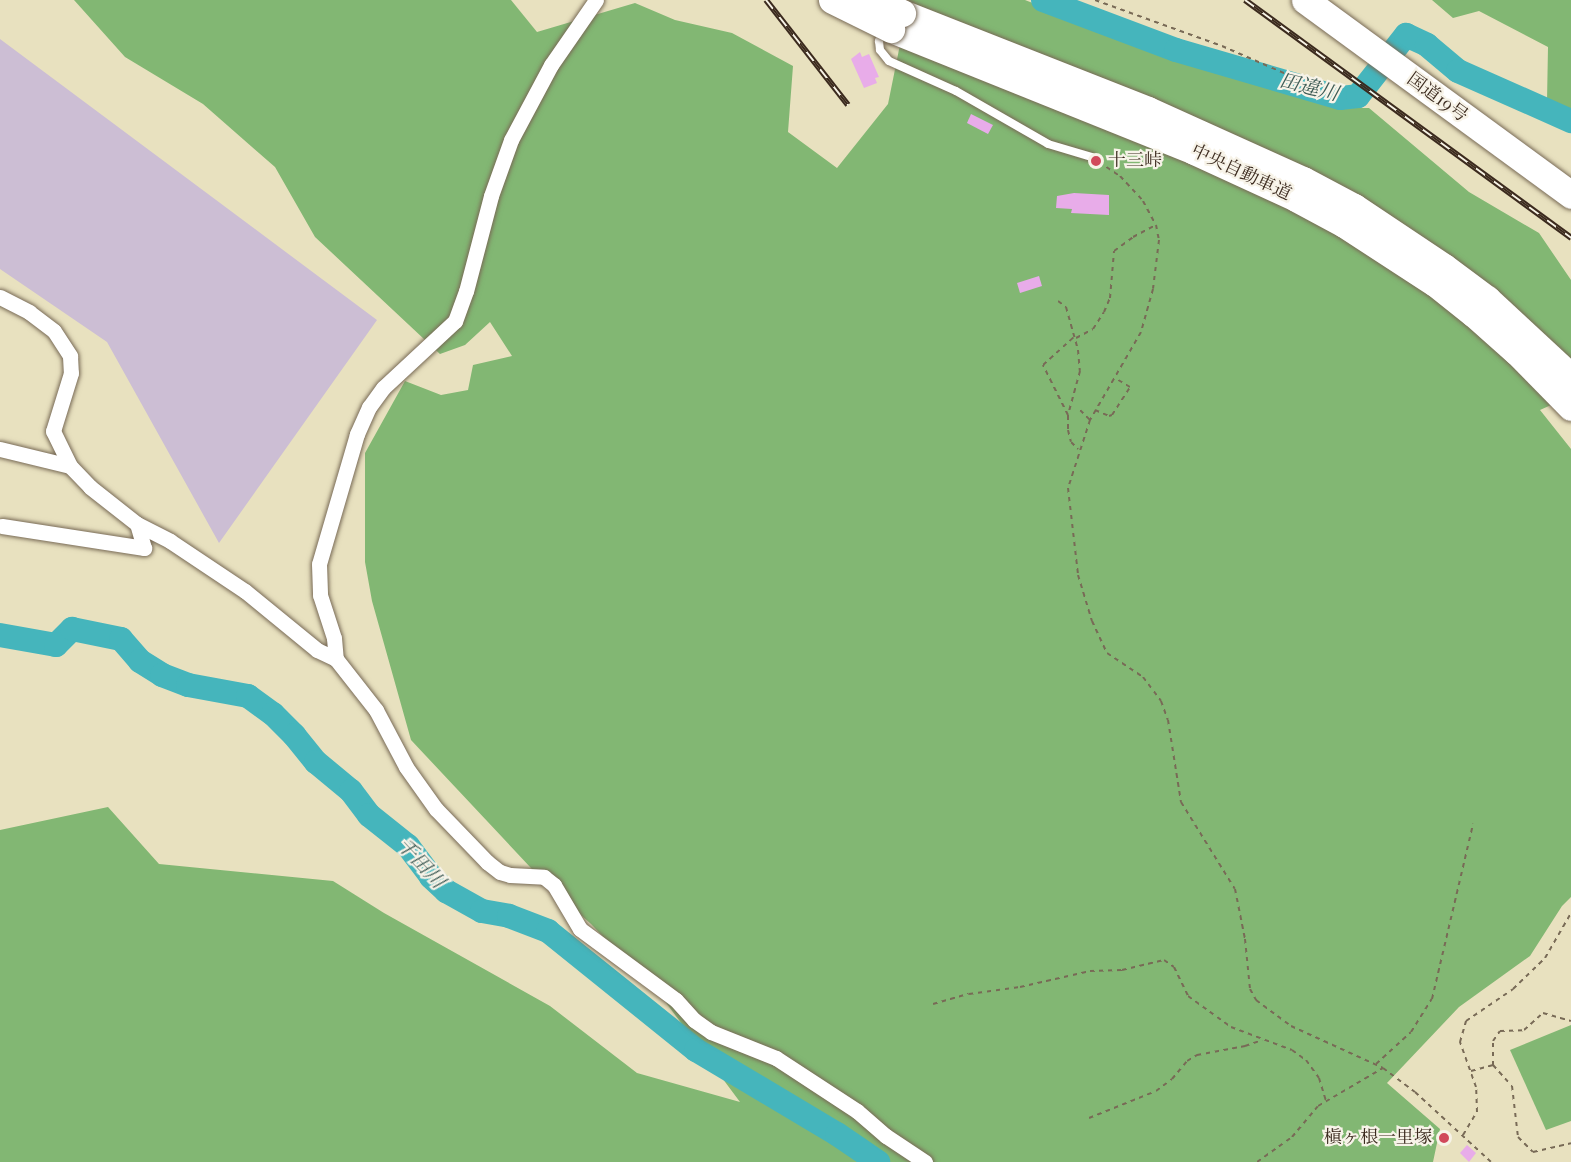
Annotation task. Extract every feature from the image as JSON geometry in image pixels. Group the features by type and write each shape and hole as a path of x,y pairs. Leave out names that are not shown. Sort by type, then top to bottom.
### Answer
{"highway":[{"name":"中央自動車道","path":"832,0 896,14 1148,110 1255,156 1313,185 1404,238 1444,267 1487,299 1571,377"},
{"name":"中央自動車道","path":"874,0 896,14 1296,198 1344,224 1419,272 1474,314 1517,352 1571,407"},
{"name":"国道19号","path":"1305,0 1571,179"},
{"name":"国道19号","path":"1327,0 1391,56 1571,195"}],"street":[{"path":"336,659 334,638 320,595 320,564 357,434 369,408 383,388 455,321 466,291 491,196 511,140 550,65 596,0"},
{"path":"0,297 29,312 54,331 70,356 71,373 53,431 70,466 90,487 137,524 170,541 225,578 316,650 336,659 376,710 406,767 436,809 487,862 500,872 510,875 544,877 554,885 580,929 676,1000 694,1020 711,1032 776,1058 842,1101 925,1162"},
{"path":"0,449 70,466"},
{"path":"2,526 144,548 137,524"}],"lane":[{"path":"896,14 879,41 883,56 975,101 1048,144 1092,158"}],"path":[{"path":"1095,0 1222,46 1300,80"},
{"path":"1092,158 1120,176 1143,201 1156,225 1159,240 1149,309 1136,342 1090,420 1068,488 1078,575 1086,606 1107,653 1143,677 1161,701 1168,720 1181,802 1235,889 1245,939 1250,989 1266,1010 1291,1026 1383,1068 1415,1092 1491,1162"},
{"path":"1079,449 1071,442 1068,415 1043,365 1076,337 1093,328 1104,312 1110,298 1114,251 1133,237 1156,225"},
{"path":"1058,301 1066,307 1076,337 1080,371 1068,415"},
{"path":"1095,411 1112,415 1130,387 1115,378"},
{"path":"1080,410 1090,420"},
{"path":"1376,1064 1411,1032 1432,999 1473,824"},
{"path":"1462,1135 1477,1112 1476,1087 1460,1042 1466,1021 1513,989 1545,958 1571,913"},
{"path":"933,1004 969,994 1020,987 1090,971 1122,970 1164,960 1174,967 1188,996 1231,1027 1293,1050 1306,1060 1319,1078 1326,1101"},
{"path":"1571,1021 1543,1013 1524,1030 1500,1031 1492,1041 1493,1065 1512,1086 1518,1137 1533,1152 1571,1143"},
{"path":"1089,1118 1156,1091 1172,1079 1187,1061 1197,1055 1245,1046 1263,1039"},
{"path":"1471,1071 1493,1065"},
{"path":"1257,1162 1292,1137 1326,1101 1383,1068"}],"shaded area":[{"path":"0,39 377,320 219,543 107,342 0,269"}],"green space":[{"path":"74,0 511,0 537,32 635,3 675,20 732,33 793,66 788,132 837,168 888,104 909,0 1025,0 1177,60 1345,108 1369,108 1469,192 1539,233 1571,280 1571,396 1540,410 1571,449 1571,897 1562,906 1530,956 1459,1007 1387,1083 1440,1129 1433,1162 0,1162 0,830 108,807 159,864 333,881 384,913 550,1006 637,1073 740,1102 664,1000 591,924 546,884 411,740 372,601 365,562 365,453 405,381 441,395 468,390 473,365 512,356 490,322 465,345 440,354 315,237 275,167 203,104 125,57"},
{"path":"1432,0 1571,0 1571,112 1547,101 1548,47 1479,11 1453,18"},
{"path":"1571,1025 1571,1121 1546,1130 1510,1050"}],"building":[{"path":"860,52 862,57 869,54 879,77 875,78 877,83 864,88 851,59"},
{"path":"971,114 993,125 988,134 967,123"},
{"path":"1074,193 1109,195 1109,215 1071,213 1072,209 1056,208 1057,196"},
{"path":"1039,276 1042,286 1020,293 1017,283"},
{"path":"1467,1145 1476,1153 1469,1162 1460,1153"}],"waterway":[{"name":"田違川","path":"1043,0 1176,50 1340,98 1358,96 1406,35 1427,45 1458,71 1571,121"},
{"name":"千田川","path":"0,635 56,645 72,629 121,639 140,661 162,675 188,685 248,696 273,714 316,762 351,791 369,815 408,846 431,877 446,891 482,911 509,916 548,931 696,1050 837,1134 878,1162"}],"railway":[{"path":"766,0 848,105"},
{"path":"1245,0 1571,238"}],"place":[{"name":"十三峠","path":"1096,161"},
{"name":"槇ヶ根一里塚","path":"1444,1138"}]}
